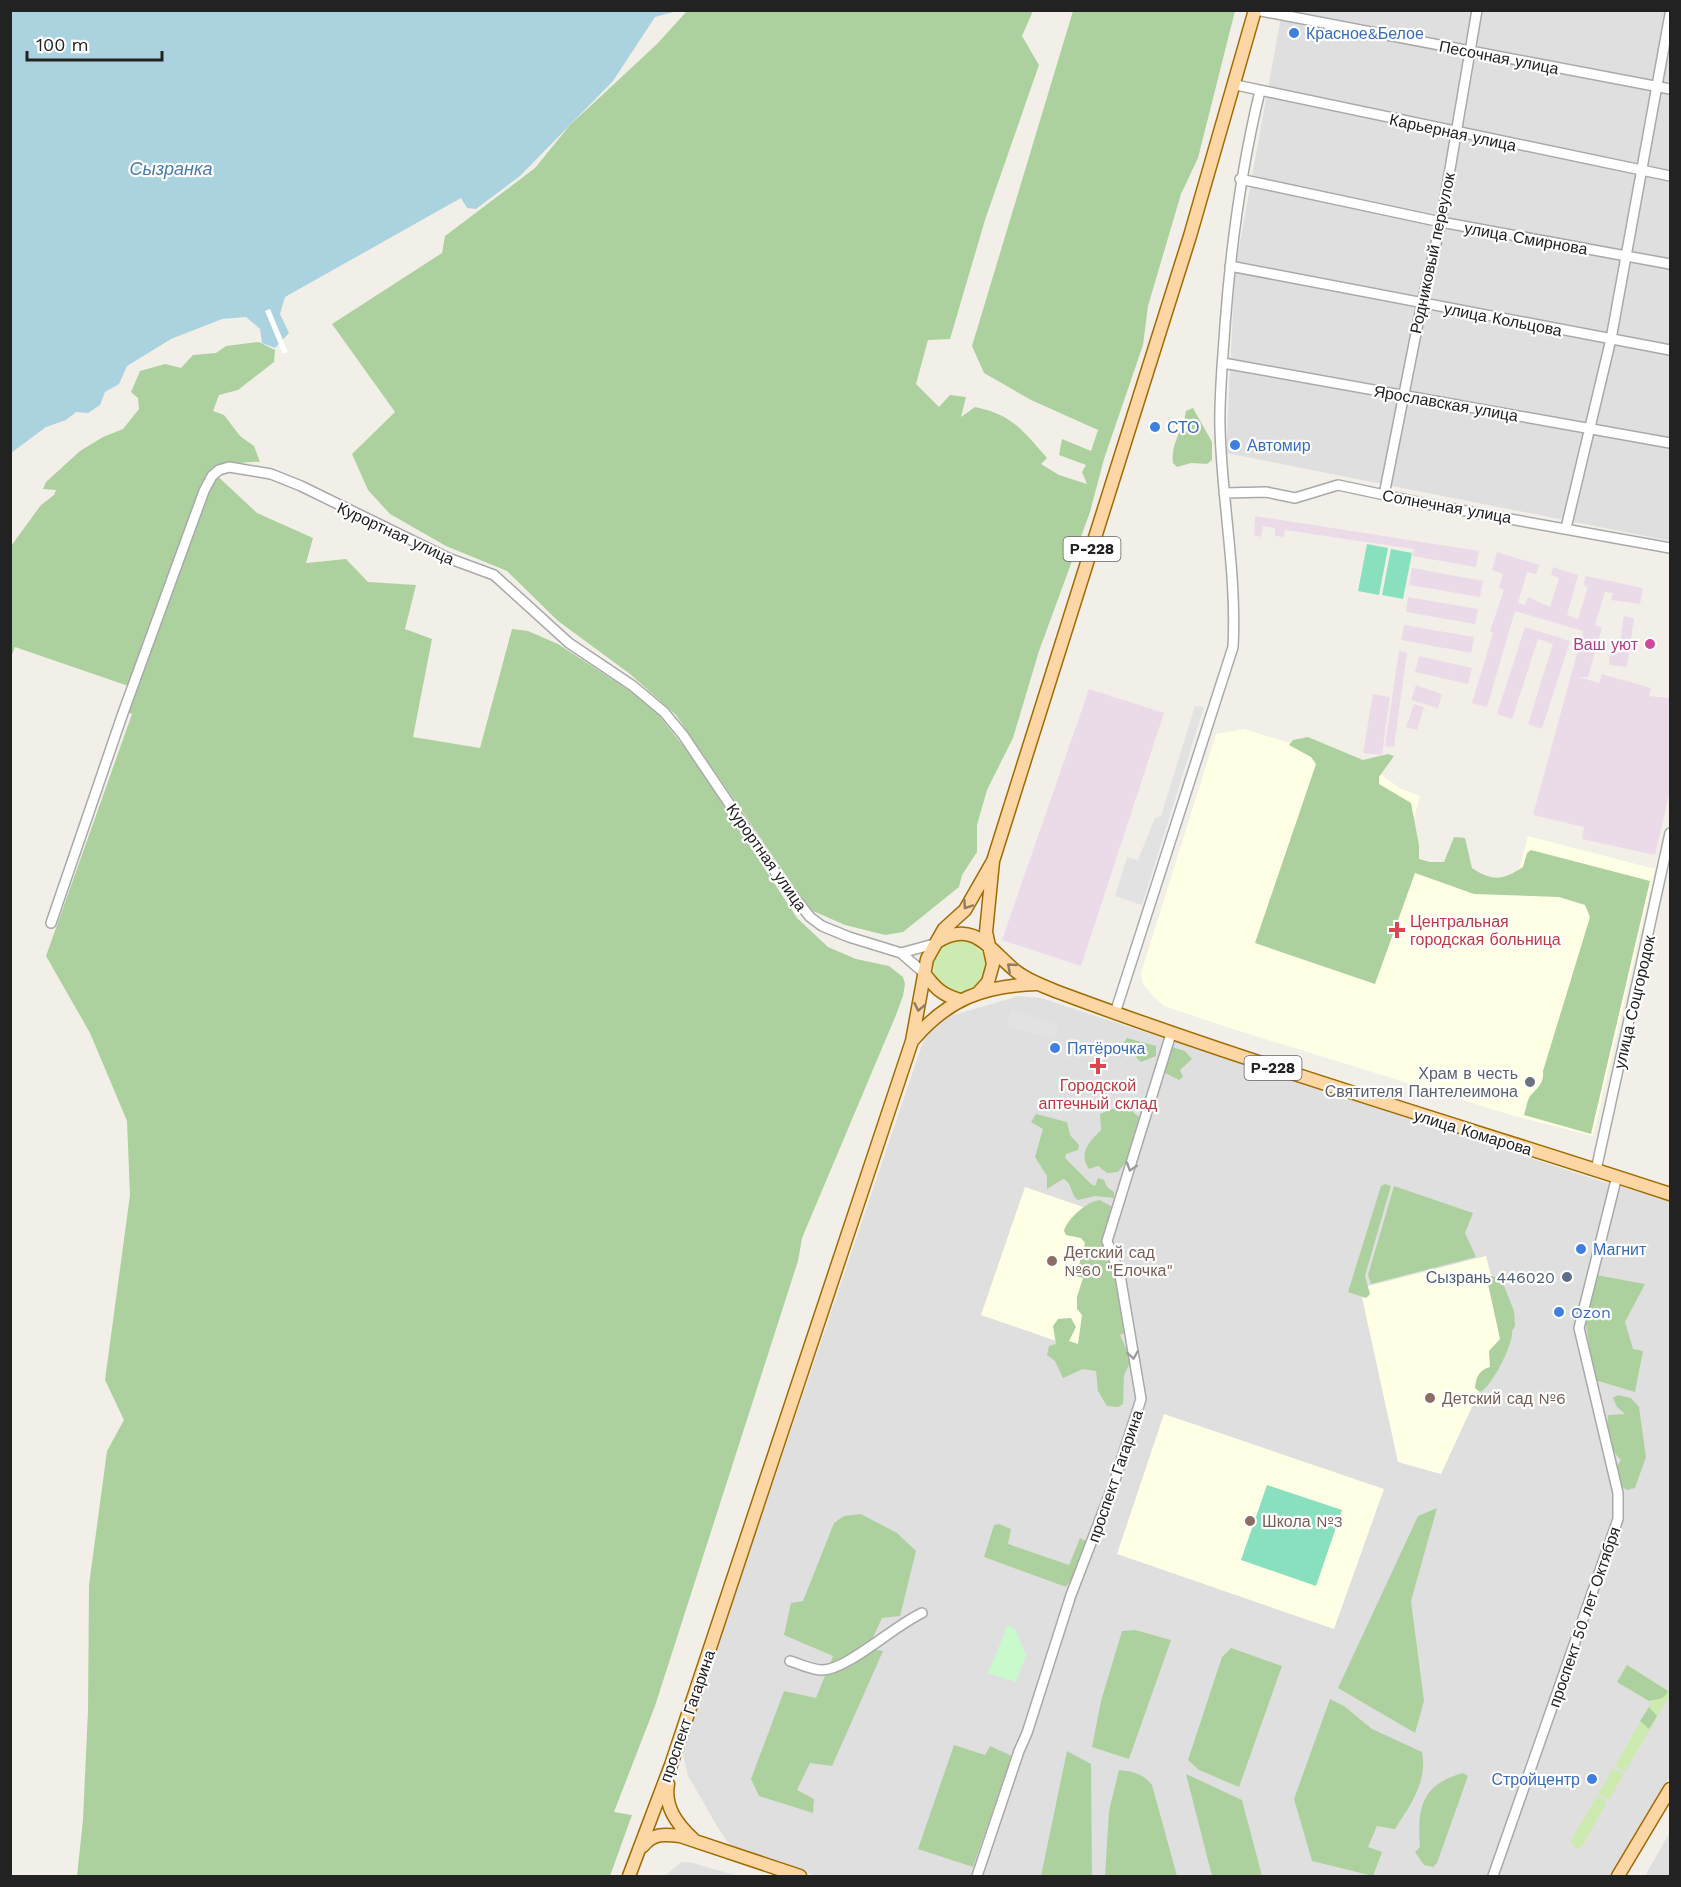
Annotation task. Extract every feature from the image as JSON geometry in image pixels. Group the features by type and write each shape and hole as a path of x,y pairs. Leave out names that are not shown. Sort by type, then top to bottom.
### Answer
{"main road":[{"name":"Р-228","path":"980,992 988,982 993,964 986,911 993,861 1236,85 1256,10"},
{"name":"Р-228","path":"924,973 934,944 944,930 965,910 993,861"},
{"name":"Р-228","path":"934,944 953,933 962,933 989,945 1008,965 1038,984"},
{"path":"924,973 936,989 946,996 960,1000"},
{"name":"проспект Гагарина","path":"630,1876 671,1765 912,1041 924,973"},
{"name":"Р-228","path":"960,1000 1000,987 1038,984"},
{"name":"улица Комарова","path":"1038,984 1171,1034 1671,1194"},
{"name":"проспект Гагарина","path":"912,1041 931,1019 960,1000"},
{"path":"671,1765 666,1793 670,1808 694,1840"},
{"path":"1618,1876 1671,1789"},
{"path":"639,1852 653,1837 664,1834 694,1840 800,1876"}],"street":[{"name":"Песочная улица","path":"1256,10 1671,90"},
{"name":"Родниковый переулок","path":"1384,495 1422,303 1441,222 1477,10"},
{"path":"1566,528 1592,428 1611,339 1671,14"},
{"name":"Карьерная улица","path":"1236,85 1456,133 1671,176"},
{"path":"1115,1013 1233,647 1233,596 1220,429 1222,363 1240,179 1260,91"},
{"name":"улица Смирнова","path":"1240,179 1441,222 1671,264"},
{"name":"улица Кольцова","path":"1230,266 1671,350"},
{"name":"Ярославская улица","path":"1222,363 1671,443"},
{"name":"Курортная улица","path":"51,923 123,713 204,491 212,476 229,467 271,474 301,486 448,558 494,575 569,643 633,686 664,712 683,735 780,879 810,917 822,926 849,937 901,953 924,973"},
{"name":"Солнечная улица","path":"1224,493 1266,492 1295,498 1338,485 1671,548"},
{"name":"улица Соцгородок","path":"1596,1170 1671,833"},
{"path":"901,953 934,944"},
{"name":"проспект Гагарина","path":"977,1876 1018,1752 1027,1733 1071,1595 1114,1483 1141,1399 1120,1275 1107,1241 1171,1034"},
{"name":"проспект 50 лет Октября","path":"1493,1876 1618,1519 1618,1492 1579,1328 1617,1176"},
{"path":"790,1661 819,1670 833,1669 897,1626 922,1613"}],"shaded area":[{"path":"1282,11 1670,11 1670,541 1226,453 1235,270"},
{"path":"1255,516 1479,551 1476,567 1413,556 1414,549 1285,530 1284,537 1275,536 1275,528 1263,526 1261,537 1254,535"},
{"path":"1497,552 1539,565 1536,574 1527,572 1518,603 1525,605 1528,597 1550,607 1559,578 1551,575 1553,567 1578,575 1567,615 1578,619 1588,587 1583,585 1586,576 1643,588 1640,604 1611,600 1613,593 1605,592 1595,625 1602,628 1588,677 1579,677 1599,683 1602,674 1651,688 1649,696 1670,698 1670,791 1655,855 1582,839 1584,827 1533,815 1583,631 1515,611 1487,707 1472,703 1493,633 1490,631 1504,590 1499,588 1503,574 1492,570"},
{"path":"1412,568 1483,581 1480,597 1409,585"},
{"path":"1408,597 1478,609 1475,624 1406,612"},
{"path":"1624,616 1634,618 1627,667 1609,665 1610,653 1618,653"},
{"path":"1404,625 1474,637 1471,653 1401,640"},
{"path":"1525,627 1570,641 1542,729 1528,724 1553,644 1538,639 1512,719 1497,714"},
{"path":"1399,651 1407,653 1394,747 1385,746"},
{"path":"1419,656 1472,668 1468,684 1415,672"},
{"path":"1416,685 1442,694 1438,708 1411,700"},
{"path":"1089,689 1164,713 1081,966 1002,940"},
{"path":"1373,694 1390,697 1382,755 1363,753"},
{"path":"1414,704 1424,707 1417,730 1406,727"},
{"path":"1195,706 1204,707 1142,905 1115,896 1127,857 1138,860 1155,818 1161,816"},
{"name":"Центральная городская больница","path":"1244,729 1373,769 1401,789 1420,796 1404,855 1514,887 1528,836 1655,869 1593,1136 1518,1117 1239,1031 1164,1006 1154,997 1143,984 1141,973 1216,734"},
{"path":"1019,996 1041,998 1597,1180 1670,1201 1670,1776 1612,1876 816,1876 732,1848 720,1831 688,1776 682,1751 927,1030 943,1018"},
{"path":"1012,1009 1059,1025 1054,1039 1006,1026"},
{"name":"Детский сад №60 \"Елочка\"","path":"1025,1187 1106,1215 1088,1352 981,1315"},
{"name":"Детский сад №6","path":"1486,1256 1506,1333 1441,1474 1398,1462 1360,1288"},
{"name":"Школа №3","path":"1164,1414 1384,1489 1334,1629 1117,1554"},
{"path":"1670,1832 1670,1876 1645,1876"},
{"path":"681,1862 693,1863 738,1876 665,1876"}],"green space":[{"path":"687,11 1033,11 1022,36 1039,65 985,220 950,339 928,340 916,384 939,407 950,395 966,397 961,417 975,407 1008,419 1047,458 1041,464 1059,475 1087,484 1082,472 1086,465 1059,455 1062,439 1091,451 1098,430 1031,400 984,373 972,346 1073,11 1235,11 1198,158 1181,194 1148,306 1143,345 1104,459 1090,512 1039,651 1013,738 987,790 977,825 977,852 962,875 959,887 903,932 885,935 845,925 813,911 796,890 676,715 630,674 558,621 507,571 446,546 390,514 368,490 352,454 395,412 332,324 442,253 445,236 535,168 570,125 657,44"},
{"path":"259,342 275,350 274,362 238,390 219,395 213,411 224,415 240,436 254,446 260,462 241,463 211,470 257,513 313,538 306,563 346,559 368,582 416,585 405,629 432,639 413,737 480,748 512,629 528,631 558,644 633,693 657,713 689,753 797,918 828,947 856,959 889,966 903,977 905,984 896,1015 802,1238 798,1261 655,1706 614,1812 632,1815 610,1876 77,1876 83,1820 88,1710 89,1585 107,1451 124,1420 105,1380 130,1195 127,1121 90,1033 46,956 132,714 126,712 137,689 15,647 11,657 11,546 41,505 54,495 56,490 43,489 46,482 80,451 103,437 123,429 139,409 138,398 131,392 140,371 165,364 181,368 193,355 216,353 226,346"},
{"path":"1193,408 1212,442 1212,460 1207,464 1191,463 1177,467 1173,463 1173,449 1186,411"},
{"path":"1367,544 1388,548 1379,595 1358,591"},
{"path":"1391,549 1412,553 1403,599 1382,595"},
{"path":"1308,737 1363,760 1388,754 1394,756 1379,777 1379,784 1411,803 1419,845 1419,859 1444,862 1454,837 1465,838 1472,868 1486,876 1498,878 1510,875 1523,867 1527,853 1531,850 1650,881 1591,1134 1524,1115 1530,1096 1543,1079 1543,1071 1590,917 1585,905 1559,897 1474,894 1415,873 1375,984 1255,943 1316,764 1311,757 1289,745 1293,740"},
{"path":"955,940 965,940 975,944 983,952 987,967 983,982 975,990 965,994 955,994 945,990 937,982 933,972 933,962 937,952 945,944"},
{"path":"1127,1038 1156,1046 1156,1056 1141,1062 1123,1044"},
{"path":"1172,1047 1185,1051 1192,1059 1180,1070 1183,1077 1179,1080 1165,1073 1165,1059"},
{"path":"1115,1108 1132,1111 1139,1117 1127,1161 1118,1172 1107,1173 1098,1166 1089,1169 1085,1158 1086,1148 1101,1130 1100,1114"},
{"path":"1036,1114 1067,1122 1070,1135 1079,1145 1078,1150 1066,1154 1065,1158 1091,1184 1095,1186 1098,1178 1104,1180 1107,1187 1114,1192 1114,1198 1095,1196 1078,1200 1063,1179 1047,1189 1047,1176 1035,1157 1043,1129 1031,1122"},
{"path":"1385,1184 1391,1186 1365,1276 1370,1294 1366,1298 1348,1292 1381,1186"},
{"path":"1394,1186 1473,1213 1465,1233 1476,1257 1371,1284 1368,1275"},
{"path":"1100,1200 1116,1209 1106,1242 1118,1274 1127,1332 1120,1335 1130,1357 1130,1363 1124,1375 1123,1404 1118,1407 1107,1406 1098,1391 1096,1371 1083,1369 1063,1378 1055,1361 1047,1355 1049,1346 1056,1344 1053,1326 1058,1319 1071,1318 1076,1327 1069,1341 1078,1344 1082,1315 1077,1309 1077,1297 1083,1278 1076,1276 1085,1243 1081,1238 1066,1235 1064,1231 1078,1211"},
{"path":"1596,1275 1645,1284 1625,1322 1633,1349 1643,1351 1635,1392 1595,1380 1584,1313"},
{"path":"1490,1276 1501,1278 1514,1311 1515,1326 1501,1364 1485,1389 1480,1392 1475,1388 1477,1377 1483,1370 1490,1367 1489,1351 1500,1339 1488,1284"},
{"path":"1618,1395 1631,1398 1639,1407 1646,1457 1635,1488 1627,1490 1618,1484 1615,1469 1621,1460 1613,1450 1608,1434 1608,1415 1625,1414 1617,1407 1613,1398"},
{"path":"1267,1485 1342,1510 1316,1586 1241,1560"},
{"path":"1437,1508 1411,1601 1424,1701 1415,1733 1338,1688 1418,1516"},
{"path":"861,1514 897,1533 916,1551 900,1616 882,1618 868,1648 883,1651 832,1766 810,1763 797,1790 814,1799 813,1813 759,1796 751,1779 784,1691 816,1698 833,1656 784,1635 791,1603 803,1601 834,1523 844,1516"},
{"path":"999,1524 1011,1529 1008,1544 1069,1565 1080,1538 1088,1542 1077,1571 1066,1587 984,1557 994,1525"},
{"path":"1008,1625 1015,1629 1026,1655 1016,1682 988,1673"},
{"path":"1135,1630 1171,1640 1129,1759 1092,1747 1101,1701 1122,1631"},
{"path":"1231,1648 1282,1666 1239,1787 1199,1770 1188,1760 1222,1657"},
{"path":"1627,1665 1670,1692 1670,1695 1625,1772 1615,1766 1651,1702 1617,1682"},
{"path":"1627,1665 1668,1691 1665,1696 1649,1701 1617,1682"},
{"path":"1330,1699 1344,1706 1372,1729 1422,1752 1420,1783 1412,1802 1395,1829 1377,1826 1368,1847 1382,1852 1373,1876 1312,1861 1294,1799"},
{"path":"1649,1707 1657,1716 1649,1729 1640,1721"},
{"path":"954,1745 985,1755 990,1746 1012,1756 973,1867 918,1849"},
{"path":"1067,1751 1091,1764 1092,1876 1041,1876"},
{"path":"1613,1768 1624,1774 1609,1800 1598,1794"},
{"path":"1119,1770 1137,1774 1152,1785 1177,1876 1105,1876 1109,1811"},
{"path":"1463,1773 1468,1776 1437,1863 1433,1867 1424,1865 1415,1852 1420,1847 1421,1810 1425,1800 1438,1784"},
{"path":"1186,1774 1242,1800 1262,1876 1212,1876"},
{"path":"1597,1796 1607,1802 1582,1847 1577,1849 1570,1842"}],"water":[{"name":"Сызранка","path":"12,10 677,11 655,17 613,81 520,176 476,209 467,208 461,198 285,297 280,314 289,333 275,348 262,343 260,329 246,317 222,319 171,339 127,366 119,384 105,392 100,405 88,413 76,412 66,420 46,427 11,453"}],"pier":[{"path":"270,309 288,352 283,354 265,311"}],"place":[{"name":"Красное&Белое","path":"1294,33"},
{"name":"СТО","path":"1155,427"},
{"name":"Автомир","path":"1235,445"},
{"name":"Ваш уют","path":"1650,644"},
{"name":"Центральная городская больница","path":"1397,930"},
{"name":"Пятёрочка","path":"1055,1048"},
{"name":"Городской аптечный склад","path":"1098,1066"},
{"name":"Храм в честь Святителя Пантелеимона","path":"1530,1082"},
{"name":"Магнит","path":"1581,1249"},
{"name":"Детский сад №60 \"Елочка\"","path":"1052,1261"},
{"name":"Сызрань 446020","path":"1567,1277"},
{"name":"Ozon","path":"1559,1312"},
{"name":"Детский сад №6","path":"1430,1398"},
{"name":"Школа №3","path":"1250,1521"},
{"name":"Стройцентр","path":"1592,1779"}]}
